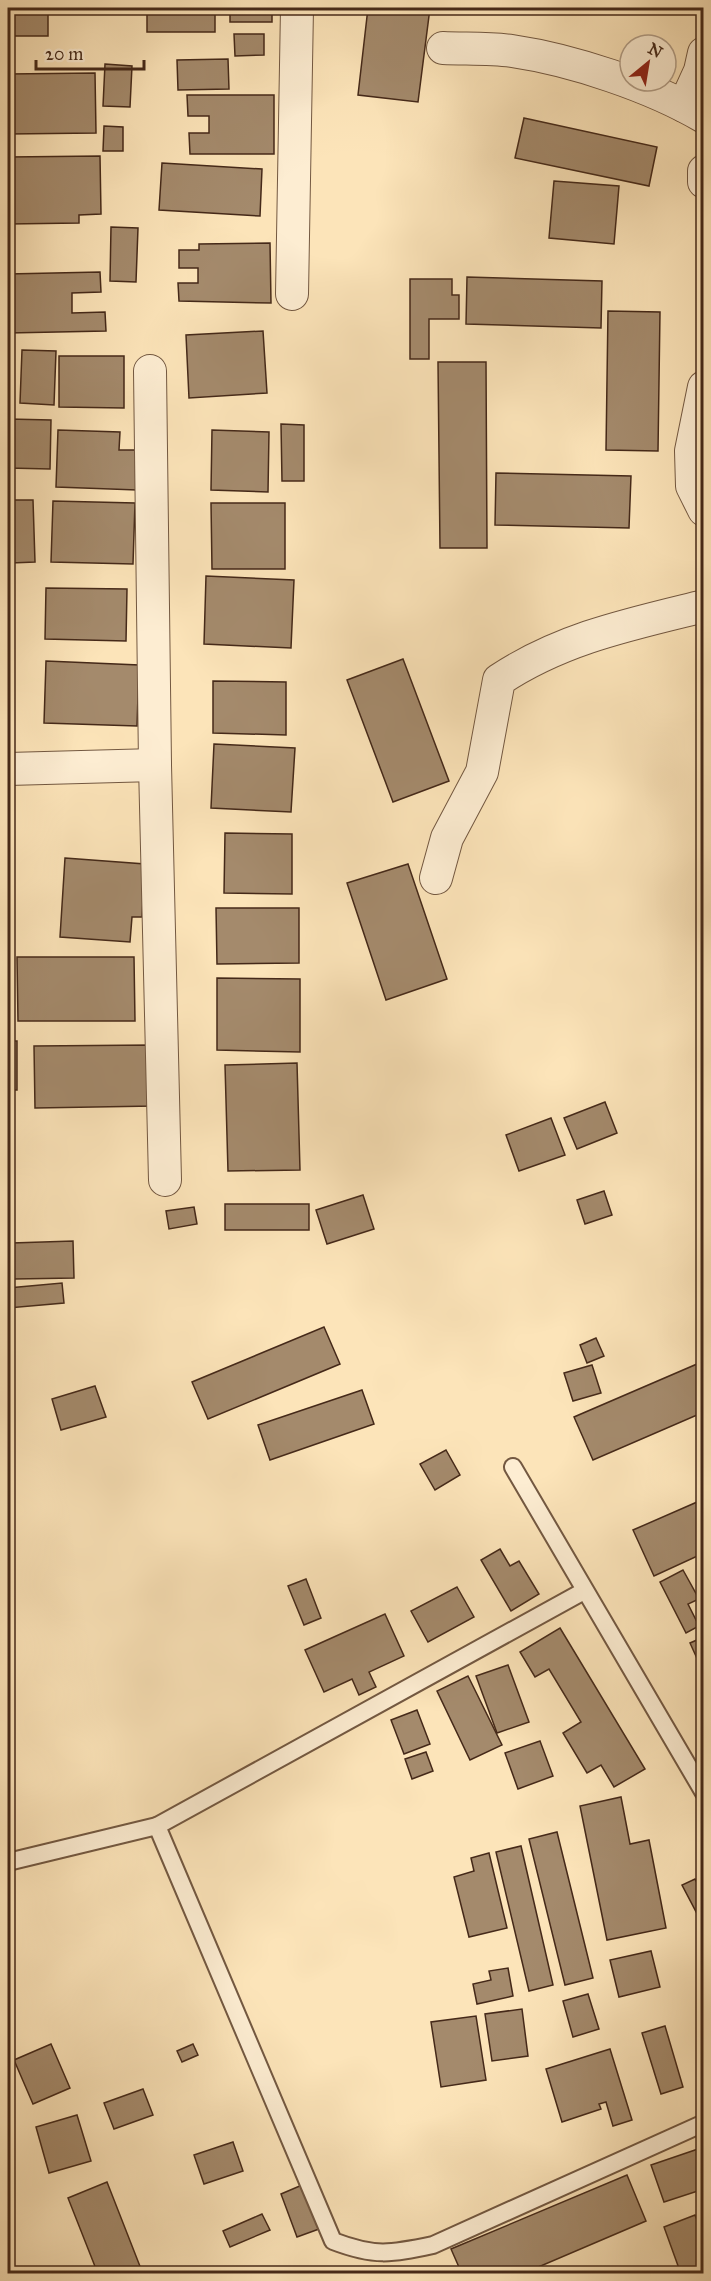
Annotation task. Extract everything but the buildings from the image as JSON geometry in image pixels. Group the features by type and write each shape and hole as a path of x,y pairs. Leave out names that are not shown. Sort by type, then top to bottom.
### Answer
{"street":[{"path":"292,294 297,8"},
{"path":"443,48 511,51 577,64 694,112 704,53"},
{"path":"704,171 704,182"},
{"path":"150,371 155,765 165,1179"},
{"path":"704,387 691,451 692,486 704,510"},
{"path":"436,878 447,838 482,772 499,680 531,658 616,627 704,606"},
{"path":"8,769 155,765"}],"lane":[{"path":"513,1467 704,1793"},
{"path":"8,1862 157,1826 584,1591"},
{"path":"157,1826 333,2241 363,2252 394,2253 433,2245 704,2123"}]}
